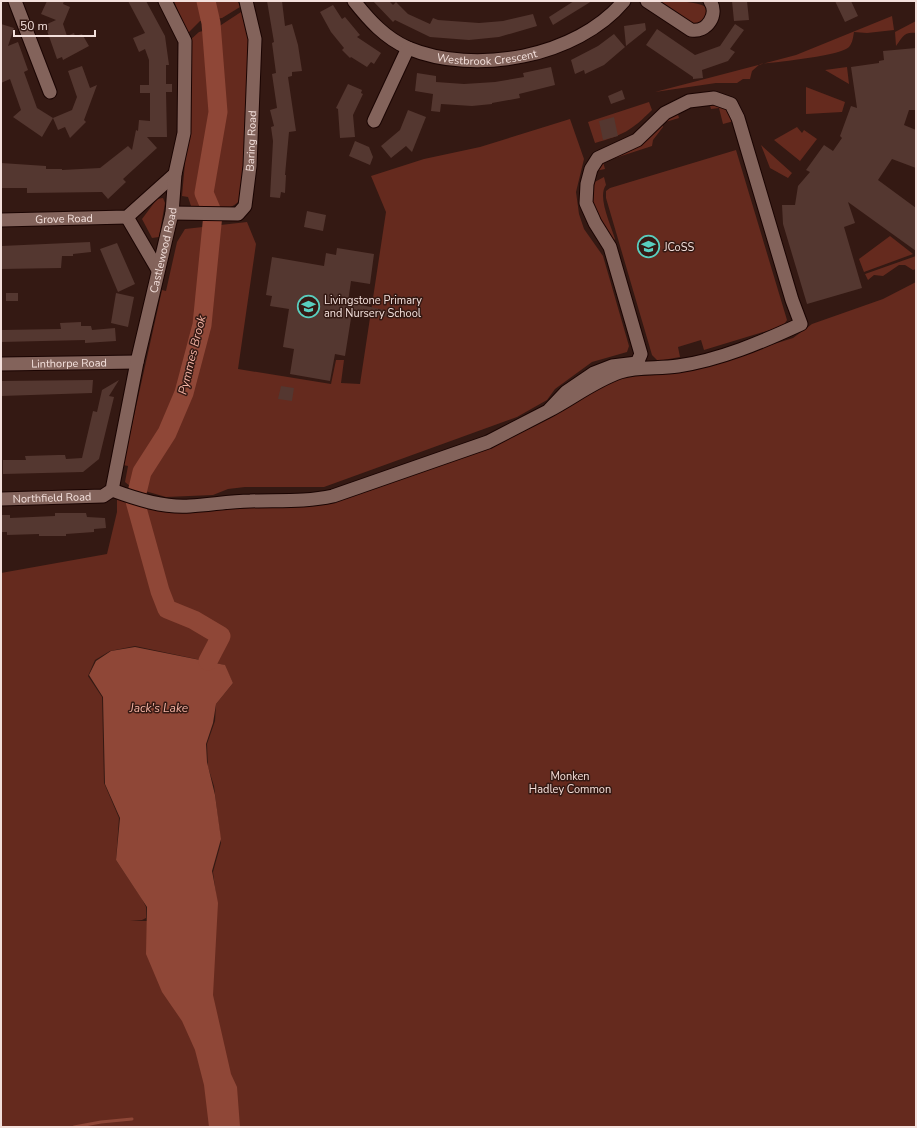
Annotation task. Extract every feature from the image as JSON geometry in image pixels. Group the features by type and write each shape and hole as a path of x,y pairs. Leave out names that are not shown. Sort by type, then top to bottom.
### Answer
{"street":[{"path":"15,1 50,92"},
{"name":"Castlewood Road","path":"107,493 172,213 175,174 184,133 185,41 165,1"},
{"name":"Baring Road","path":"172,213 238,214 245,206 250,166 254,39 246,1"},
{"name":"Westbrook Crescent","path":"354,1 373,25 389,38 408,48 432,56 451,59 491,60 510,58 558,46 580,37 599,25 624,1"},
{"path":"647,1 692,30 698,31 710,22 714,12 710,1"},
{"path":"374,121 408,48"},
{"path":"107,493 165,505 190,506 232,501 317,499 333,496 488,442 548,411 592,384 622,371 678,366 721,355 768,340 801,324 792,300 738,118 731,104 714,98 689,101 664,113 637,140 598,158 591,169 587,184 586,203 595,223 610,247 640,354 637,362 612,366 594,373 566,392 548,411"},
{"path":"158,270 127,217 175,174"},
{"name":"Grove Road","path":"1,220 127,217"},
{"name":"Linthorpe Road","path":"1,364 137,362"},
{"name":"Northfield Road","path":"1,499 107,493"}],"green space":[{"path":"174,1 238,1 240,7 222,18 200,21 187,34"},
{"path":"656,1 677,1 700,4 709,10 701,25 695,25"},
{"path":"241,12 245,14 250,46 243,195 237,203 228,208 208,209 191,206 188,197 182,196 192,84 189,41 199,32 218,27"},
{"path":"892,16 894,30 867,33 854,32 853,40 849,47 844,50 822,56 763,64 796,55"},
{"path":"916,21 916,33 906,34 896,46 895,32"},
{"path":"759,65 752,71 750,79 743,79 737,83 716,83 655,92"},
{"path":"847,67 849,84 825,70"},
{"path":"806,87 845,102 842,112 806,114"},
{"path":"649,102 652,110 632,128 620,135 595,143 588,122"},
{"path":"699,102 709,102 677,111 679,118 662,123 663,127 653,140 652,146 603,162 605,169 595,171 603,160 608,157 639,145 669,115 681,108"},
{"path":"709,102 725,106 732,114 734,121 723,124 719,108 711,109"},
{"path":"570,119 584,159 576,192 579,214 584,229 603,256 629,346 627,352 592,362 555,389 547,400 517,417 324,487 245,487 228,489 213,495 166,497 131,487 125,482 128,466 123,465 162,290 166,291 177,242 185,229 247,222 256,244 238,369 331,384 336,360 344,360 341,383 360,384 386,212 371,176 424,159 480,147"},
{"path":"797,127 802,133 804,130 817,139 800,161 774,140"},
{"path":"761,145 792,173 788,178 770,168"},
{"path":"736,150 787,320 783,326 704,350 701,340 678,347 680,357 658,361 652,355 606,198 606,191 610,188"},
{"path":"604,177 606,185 603,197 604,204 615,239 612,243 589,202 591,184"},
{"path":"163,198 165,203 159,237 152,238 142,219 157,199"},
{"path":"890,236 913,254 864,272 859,259"},
{"path":"916,256 916,269 913,270 905,265 899,265 883,276 874,275 868,280 865,274"},
{"name":"Monken Hadley Common","path":"916,282 916,1127 1,1127 1,573 107,554 117,512 117,492 131,497 243,505 327,504 515,436 585,396 599,385 629,376 656,375 729,358 793,338 812,324 883,299","holes":["135,646 224,665 233,683 216,704 215,721 207,744 208,767 214,786 221,843 213,872 217,903 166,930 147,921 130,921 142,920 146,918 146,907 116,860 119,818 104,783 102,697 88,676 95,660 110,651"]}],"water":[{"name":"Jack's Lake","path":"135,647 225,665 233,683 216,704 213,723 206,744 207,762 215,795 221,839 212,871 218,903 213,995 231,1074 237,1087 240,1127 209,1127 204,1085 195,1050 182,1021 162,992 146,954 147,907 116,860 120,818 105,784 103,697 89,675 96,661 111,651"}],"building":[{"path":"47,1 64,1 63,4 70,7 63,24 67,36 74,33 75,36 82,34 89,46 63,60 62,57 57,59 45,25 56,20 41,14"},
{"path":"128,1 146,1 165,36 169,65 166,65 166,84 172,84 172,92 166,92 167,137 147,137 157,148 123,179 126,182 108,199 102,192 27,193 27,188 1,188 1,163 46,166 46,169 62,170 100,168 128,146 132,150 136,130 138,131 139,120 150,121 150,93 140,93 140,85 149,85 149,60 145,49 139,52 133,38 145,33"},
{"path":"267,1 282,1 285,26 292,24 298,45 302,71 292,72 292,76 288,77 296,131 289,132 285,193 281,192 280,198 270,197 273,141 271,127 274,126 270,110 277,108 272,74 276,73 272,43 274,42"},
{"path":"373,1 389,1 393,5 396,2 408,14 430,24 433,18 438,20 479,23 503,21 533,14 537,26 499,37 469,40 430,37 395,20 393,22"},
{"path":"574,1 592,1 553,25 549,17"},
{"path":"732,1 747,1 749,20 734,21"},
{"path":"835,1 851,1 858,16 845,22"},
{"path":"333,5 342,19 345,17 360,35 357,37 381,53 374,64 371,62 367,67 351,57 350,58 342,50 344,48 331,32 320,12"},
{"path":"645,23 646,30 626,46 624,26"},
{"path":"1,24 14,28 8,46 18,42 28,70 24,72 37,108 53,118 42,137 13,117 21,110 10,79 1,83"},
{"path":"735,24 744,30 730,49 735,52 728,61 702,70 703,78 693,79 693,77 646,45 657,29 695,55 720,46"},
{"path":"614,34 625,47 604,65 585,74 584,70 575,74 571,60 598,46"},
{"path":"916,48 916,110 909,110 904,125 916,130 916,168 892,159 878,180 916,208 916,251 848,202 855,223 844,227 862,288 807,304 783,224 782,205 795,205 798,186 810,172 806,170 824,145 833,151 842,138 840,136 851,106 857,108 851,67 879,63 879,61 884,60 883,51"},
{"path":"82,66 90,88 97,85 84,120 86,122 70,138 65,127 58,130 53,118 72,110 77,97 68,71"},
{"path":"551,67 555,85 519,94 520,98 492,104 472,106 441,104 440,112 431,111 433,94 415,91 417,73 436,76 436,82 464,84 495,82 524,77 523,73"},
{"path":"348,84 362,90 361,93 363,94 353,115 355,137 340,138 338,109 336,108"},
{"path":"622,90 625,99 611,104 608,96"},
{"path":"408,110 426,117 412,152 406,146 391,158 381,146 400,130"},
{"path":"614,117 618,136 603,140 599,121"},
{"path":"355,141 369,147 373,157 370,165 349,156"},
{"path":"307,211 326,215 323,231 304,227"},
{"path":"90,242 91,252 73,254 73,256 62,256 61,268 1,269 1,246"},
{"path":"117,243 135,284 118,292 100,249"},
{"path":"337,248 374,254 370,284 351,281 348,302 389,311 388,317 352,312 345,356 335,354 330,381 290,374 294,349 283,347 289,309 270,306 272,296 266,295 272,257 324,266 326,253 336,255"},
{"path":"6,293 18,293 18,301 6,301"},
{"path":"116,293 134,297 128,327 111,323"},
{"path":"81,322 81,326 91,326 92,330 115,328 116,341 85,343 85,340 1,342 1,330 61,329 60,323"},
{"path":"93,380 92,393 1,396 1,381"},
{"path":"119,380 109,396 114,397 99,459 83,472 3,474 3,460 26,460 25,456 58,455 65,455 66,459 82,458 93,411 97,412 102,390"},
{"path":"281,386 294,388 292,401 278,399"},
{"path":"55,513 86,513 87,517 105,518 106,528 94,529 94,532 66,534 66,536 39,536 39,534 7,535 7,532 1,532 1,515 10,515 10,518 55,516"}],"waterway":[{"name":"Pymmes Brook","path":"206,1 211,23 218,112 204,193 213,214 202,325 184,393 167,433 142,472 135,501 160,591 167,609 194,620 221,636 208,661"},
{"path":"74,1127 101,1122 132,1119"}],"place":[{"name":"JCoSS","path":"648,247"},
{"name":"Livingstone Primary and Nursery School","path":"309,306"}]}
